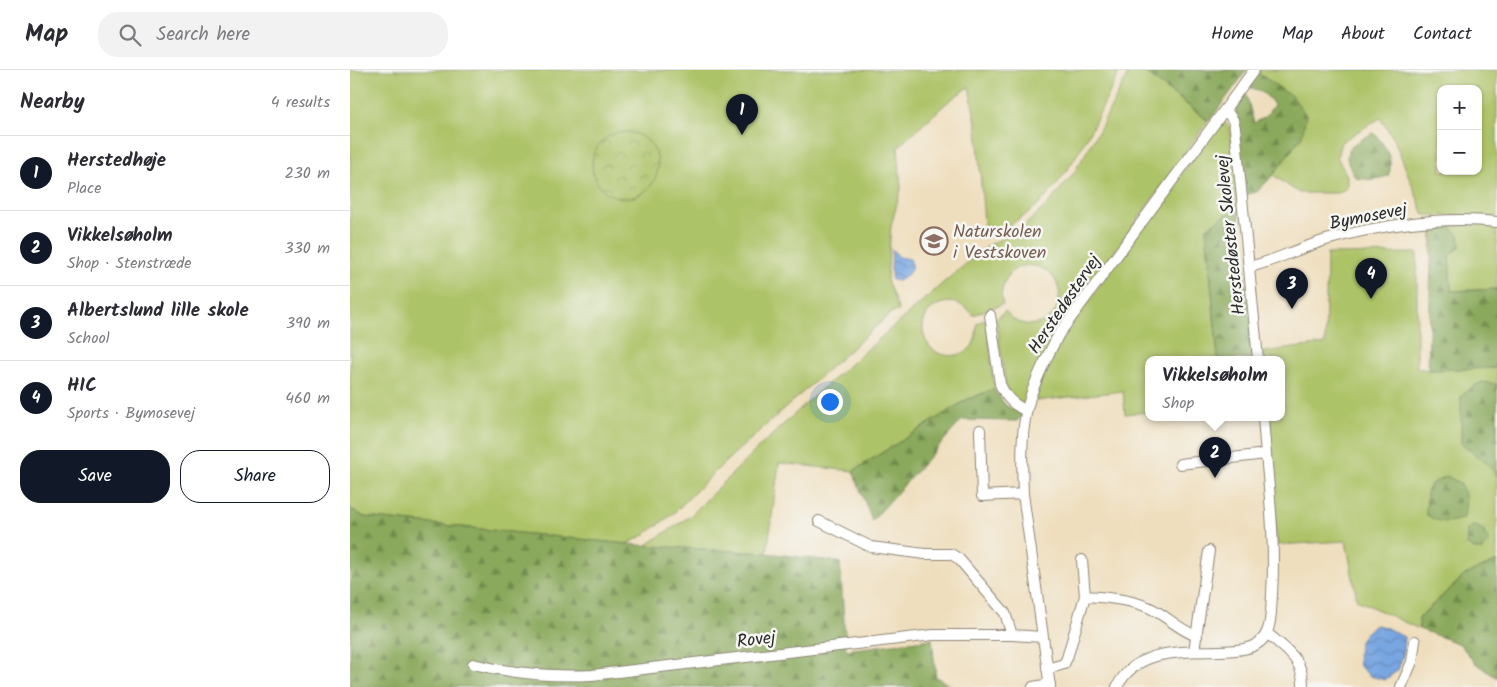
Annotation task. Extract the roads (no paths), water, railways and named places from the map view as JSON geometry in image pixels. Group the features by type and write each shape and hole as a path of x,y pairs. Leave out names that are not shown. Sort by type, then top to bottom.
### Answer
{"street":[{"name":"Herstedøstervej","path":"1050,686 1023,494 1023,432 1026,411 1041,368 1059,334 1254,70"},
{"name":"Herstedøster Skolevej","path":"1225,109 1233,120 1235,128 1258,356"},
{"name":"Bymosevej","path":"1250,267 1270,262 1325,241 1358,232 1426,221 1477,220 1497,222"},
{"path":"990,314 1000,384 1004,394 1016,406 1026,411"},
{"path":"1117,687 1128,671 1147,658 1194,651 1222,651 1248,648 1256,645 1267,633 1270,621 1274,568 1263,421"},
{"path":"980,430 982,496 1023,494"},
{"path":"1180,464 1266,454"},
{"path":"819,521 872,547 925,554 951,554 959,559 1004,613 1012,635"},
{"path":"1194,651 1209,551"},
{"path":"1047,669 1064,664 1085,596 1082,560"},
{"path":"1085,596 1104,597 1151,608 1188,633 1197,636"},
{"path":"1267,633 1297,660 1303,678 1303,687"},
{"name":"Rovej","path":"473,664 532,675 592,675 933,635 1043,637"},
{"path":"1402,687 1412,662 1415,641"},
{"path":"1033,687 1050,686"}],"water":[{"path":"892,249 899,257 910,259 912,266 909,272 898,281 891,278"},
{"path":"1376,625 1385,627 1404,637 1403,655 1398,670 1385,680 1370,676 1359,666 1358,653 1360,642 1365,633"}],"place":[{"name":"Herstedhøje","path":"742,135"},
{"name":"Naturskolen i Vestskoven","path":"934,241"},
{"name":"HIC","path":"1371,299"},
{"name":"Albertslund lille skole","path":"1292,309"},
{"name":"Vikkelsøholm","path":"1215,478"}]}
